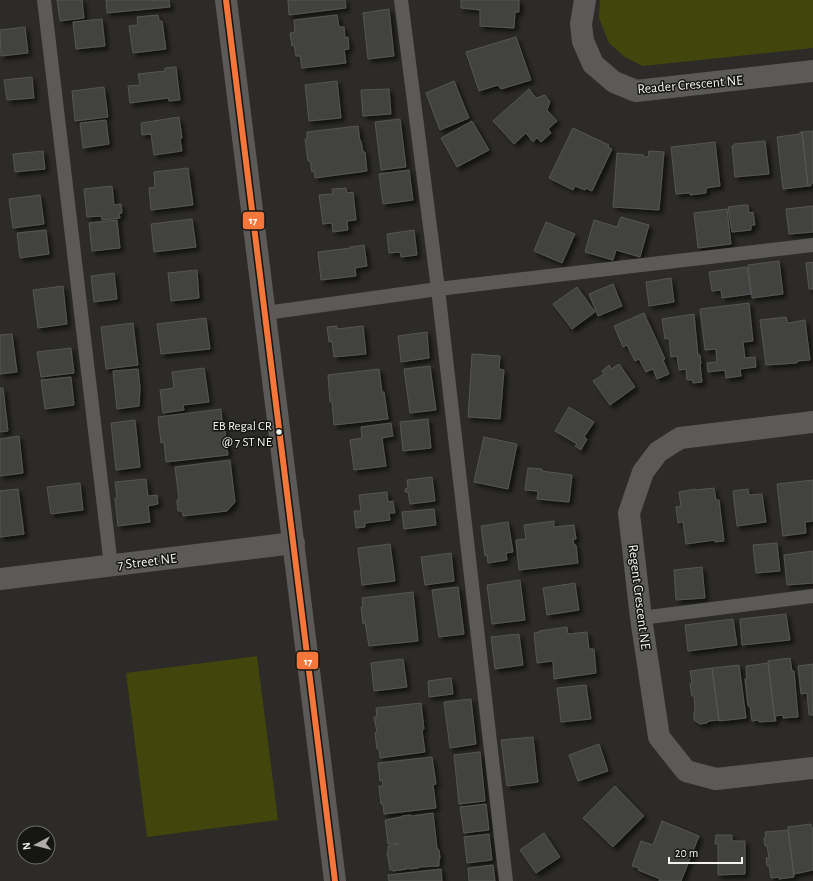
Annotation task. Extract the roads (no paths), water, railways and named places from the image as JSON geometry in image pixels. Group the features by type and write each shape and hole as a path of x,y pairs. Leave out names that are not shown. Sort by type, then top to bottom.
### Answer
{"street":[{"path":"226,0 266,313 335,881"},
{"name":"Reader Crescent NE","path":"585,0 580,24 583,42 593,64 614,82 636,91 813,71"},
{"name":"Regent Crescent NE","path":"813,422 680,438 658,452 643,472 630,513 641,618 659,737 686,771 716,779 813,768"},
{"name":"7 Street NE","path":"0,579 294,543"}],"lane":[{"path":"44,0 111,566"},
{"path":"401,0 438,289 506,881"},
{"path":"266,313 438,289 813,245"},
{"path":"641,618 813,596"}],"place":[{"name":"EB Regal CR @ 7 ST NE","path":"279,432"}]}
